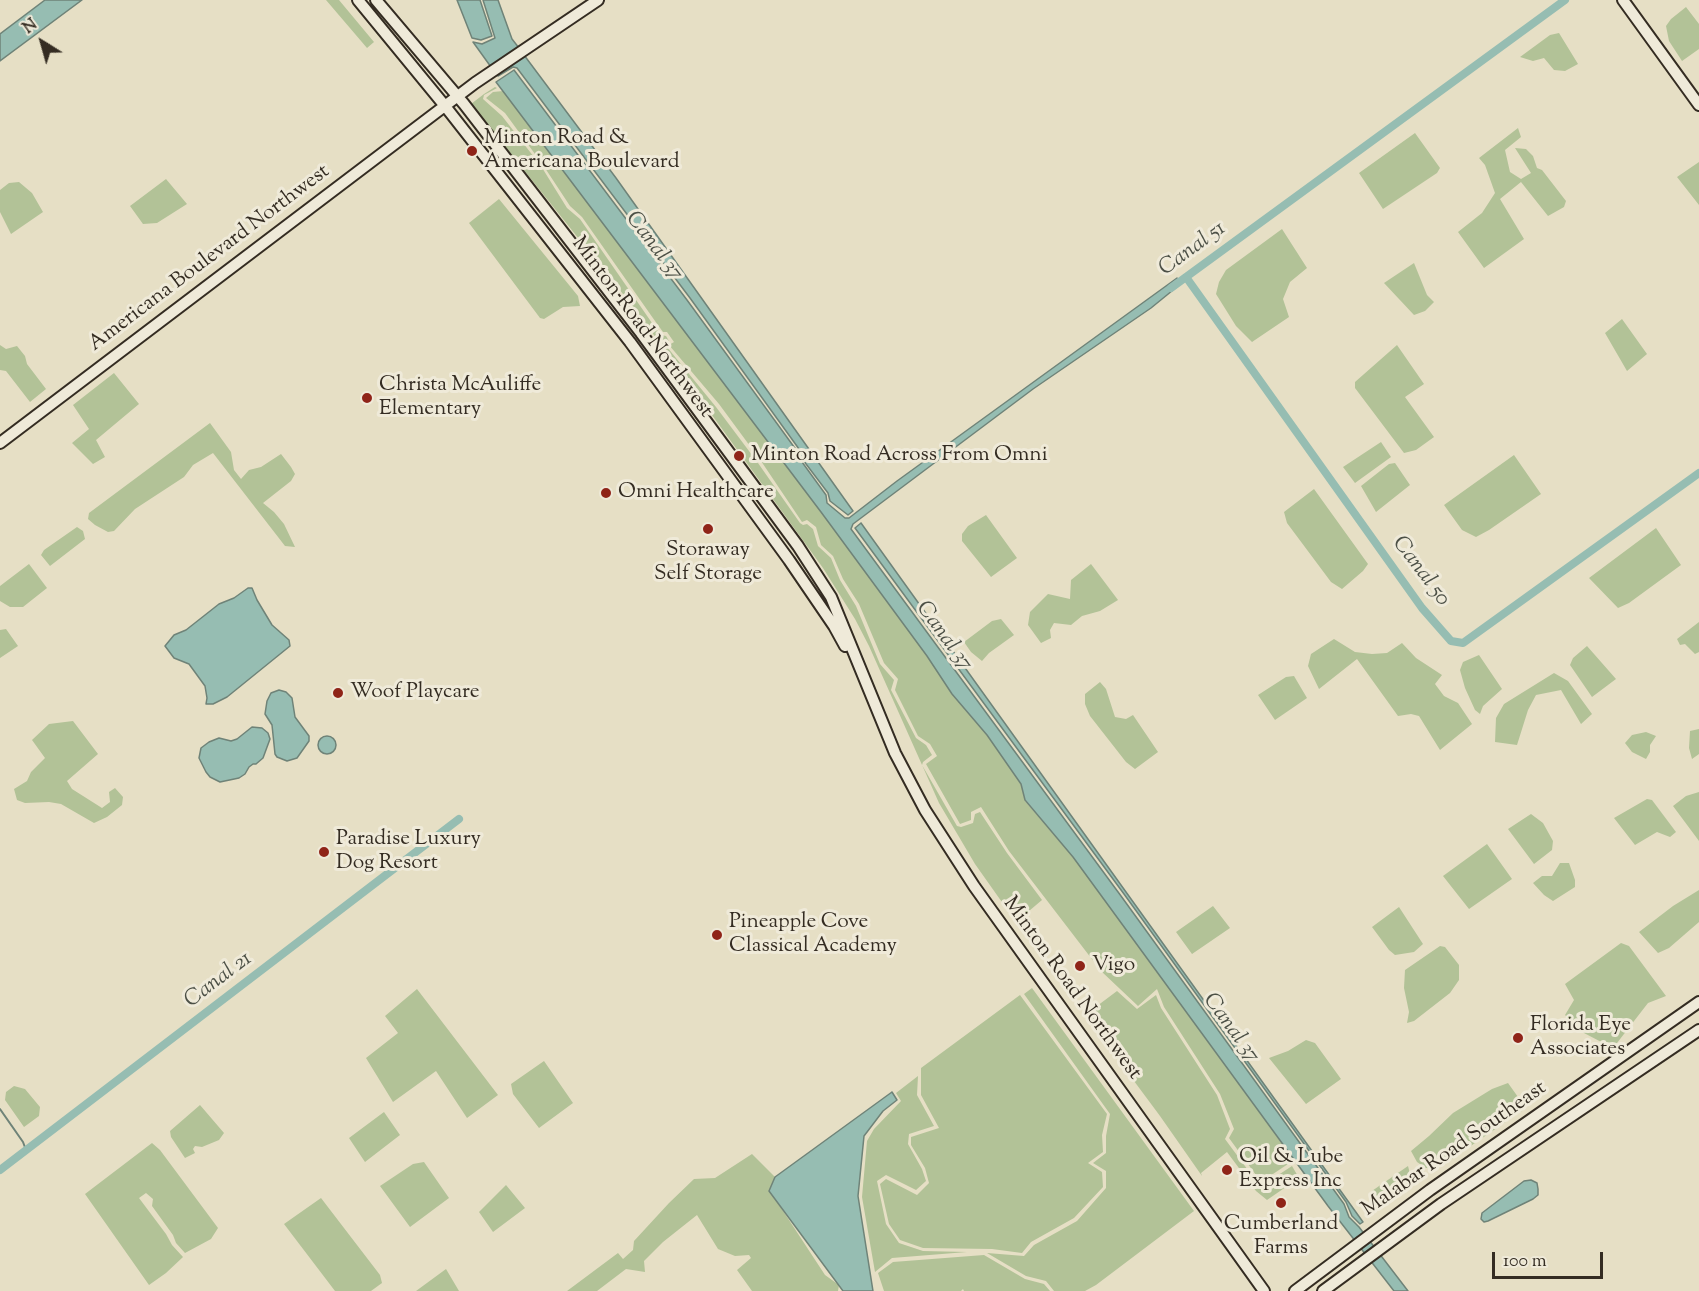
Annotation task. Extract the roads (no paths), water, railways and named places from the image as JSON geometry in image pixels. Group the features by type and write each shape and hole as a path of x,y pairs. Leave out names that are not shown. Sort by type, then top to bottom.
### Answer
{"main road":[{"name":"Minton Road Northwest","path":"358,0 445,106 630,342 834,626 871,694"},
{"name":"Minton Road Northwest","path":"376,0 459,96 648,343 798,546 831,597 895,753 924,810 974,886 1264,1291"},
{"name":"Americana Boulevard Northwest","path":"0,443 475,83 597,0"},
{"path":"1623,0 1699,105"},
{"name":"Malabar Road Southeast","path":"1294,1291 1439,1184 1699,1002"},
{"name":"Malabar Road Southeast","path":"1323,1291 1441,1204 1699,1030"}],"water":[{"path":"45,0 82,0 0,61 0,34"},
{"path":"457,0 480,0 492,36 481,40 472,38"},
{"path":"483,0 498,0 512,39 519,48 491,67 473,42 482,44 495,38"},
{"name":"Canal 37","path":"524,55 616,178 853,511 848,515 830,501 828,493 800,456 799,449 690,298 517,68 513,67 498,76 496,74"},
{"path":"514,70 797,451 797,458 826,495 827,503 845,518 849,518 1177,278 1178,286 1151,308 1033,389 853,524 851,529 1344,1204 1349,1217 1408,1291 1394,1291 1328,1206 1073,857 1025,800 1021,784 987,735 952,694 927,656 821,512 496,82"},
{"path":"861,523 1363,1222 1360,1224 1352,1216 1346,1202 1124,894 855,528"},
{"path":"248,588 252,588 272,625 289,640 290,646 227,697 213,704 206,704 205,686 189,664 174,658 165,646 174,635 186,630 219,604 234,598"},
{"path":"279,690 286,692 292,698 295,717 309,736 309,741 297,758 287,761 275,754 272,725 265,714 271,693"},
{"path":"252,727 262,728 268,733 270,739 263,758 249,767 239,778 220,782 210,777 199,758 201,748 219,738 231,741 237,739"},
{"path":"327,736 333,739 336,745 333,751 327,754 321,751 318,745 321,739"},
{"path":"892,1092 897,1100 883,1111 864,1136 858,1196 873,1291 843,1291 769,1191 775,1177"},
{"path":"1531,1180 1537,1183 1538,1189 1538,1195 1533,1199 1488,1221 1484,1222 1481,1219 1482,1213 1524,1181"}],"waterway":[{"name":"Canal 51","path":"1171,288 1565,0"},
{"name":"Canal 50","path":"1186,277 1422,608 1451,641 1463,643 1699,473"},
{"name":"Canal 21","path":"0,1170 459,819"},
{"path":"0,1109 26,1150"}],"place":[{"name":"Minton Road & Americana Boulevard","path":"472,151"},
{"name":"Christa McAuliffe Elementary","path":"367,398"},
{"name":"Minton Road Across From Omni","path":"739,456"},
{"name":"Omni Healthcare","path":"606,493"},
{"name":"Storaway Self Storage","path":"708,529"},
{"name":"Woof Playcare","path":"338,693"},
{"name":"Paradise Luxury Dog Resort","path":"324,852"},
{"name":"Pineapple Cove Classical Academy","path":"717,935"},
{"name":"Vigo","path":"1080,966"},
{"name":"Florida Eye Associates","path":"1518,1038"},
{"name":"Oil & Lube Express Inc","path":"1227,1170"},
{"name":"Cumberland Farms","path":"1281,1203"}]}
